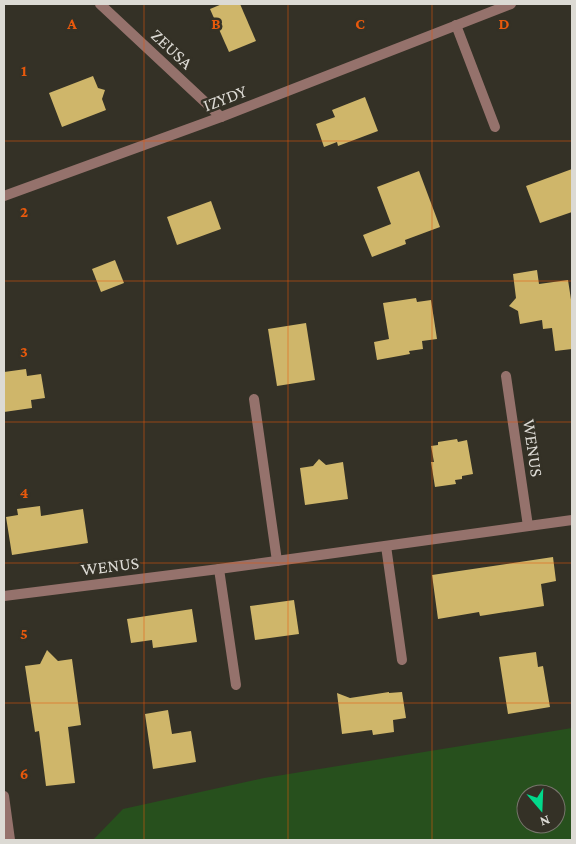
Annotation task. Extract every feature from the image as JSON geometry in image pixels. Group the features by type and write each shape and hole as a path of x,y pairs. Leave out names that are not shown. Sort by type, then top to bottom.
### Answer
{"street":[{"name":"ZEUSA","path":"100,4 221,118"},
{"name":"IZYDY","path":"4,196 221,118 510,4"},
{"path":"456,26 495,127"},
{"name":"WENUS","path":"506,376 528,526"},
{"path":"254,399 277,561"},
{"name":"WENUS","path":"4,596 219,569 572,520"},
{"path":"386,546 402,660"},
{"path":"219,569 236,685"},
{"path":"4,796 10,840"}],"green space":[{"path":"572,728 572,840 93,840 123,809 264,778"}],"building":[{"path":"222,4 240,4 256,41 229,52 210,9"},
{"path":"93,76 98,88 105,90 102,99 106,110 62,127 49,93"},
{"path":"365,97 378,131 338,146 337,142 324,147 316,124 335,117 332,110"},
{"path":"572,169 572,212 540,223 526,186"},
{"path":"419,171 440,227 405,240 406,244 372,257 363,235 391,224 377,187"},
{"path":"211,201 221,229 177,245 167,217"},
{"path":"115,260 124,283 101,292 92,269"},
{"path":"537,270 539,284 568,280 572,306 572,349 555,351 552,328 543,329 542,320 520,324 518,311 509,306 516,298 513,274"},
{"path":"416,298 417,302 431,300 437,339 422,341 423,349 409,351 410,354 377,360 374,342 389,339 383,303"},
{"path":"306,323 315,380 277,386 268,329"},
{"path":"26,369 27,376 41,374 45,398 31,400 32,408 4,412 4,372"},
{"path":"457,439 458,442 467,440 473,474 462,476 462,479 455,480 456,484 435,487 431,462 434,462 431,446 438,445 438,442"},
{"path":"319,459 326,465 343,462 348,499 305,505 300,468 313,466"},
{"path":"40,506 41,516 83,509 88,543 12,555 6,517 18,515 17,509"},
{"path":"553,557 556,581 541,584 544,606 480,616 479,612 438,619 432,575"},
{"path":"294,600 299,634 255,640 250,606"},
{"path":"192,609 197,642 153,648 152,640 131,643 127,619"},
{"path":"47,650 58,661 72,659 81,725 68,727 75,783 46,786 39,731 35,732 25,666 40,664"},
{"path":"536,652 538,667 543,666 550,707 508,714 499,657"},
{"path":"402,692 406,718 393,720 394,732 373,735 372,730 342,734 337,693 350,698"},
{"path":"168,710 172,734 191,731 196,762 153,769 145,714"}]}
